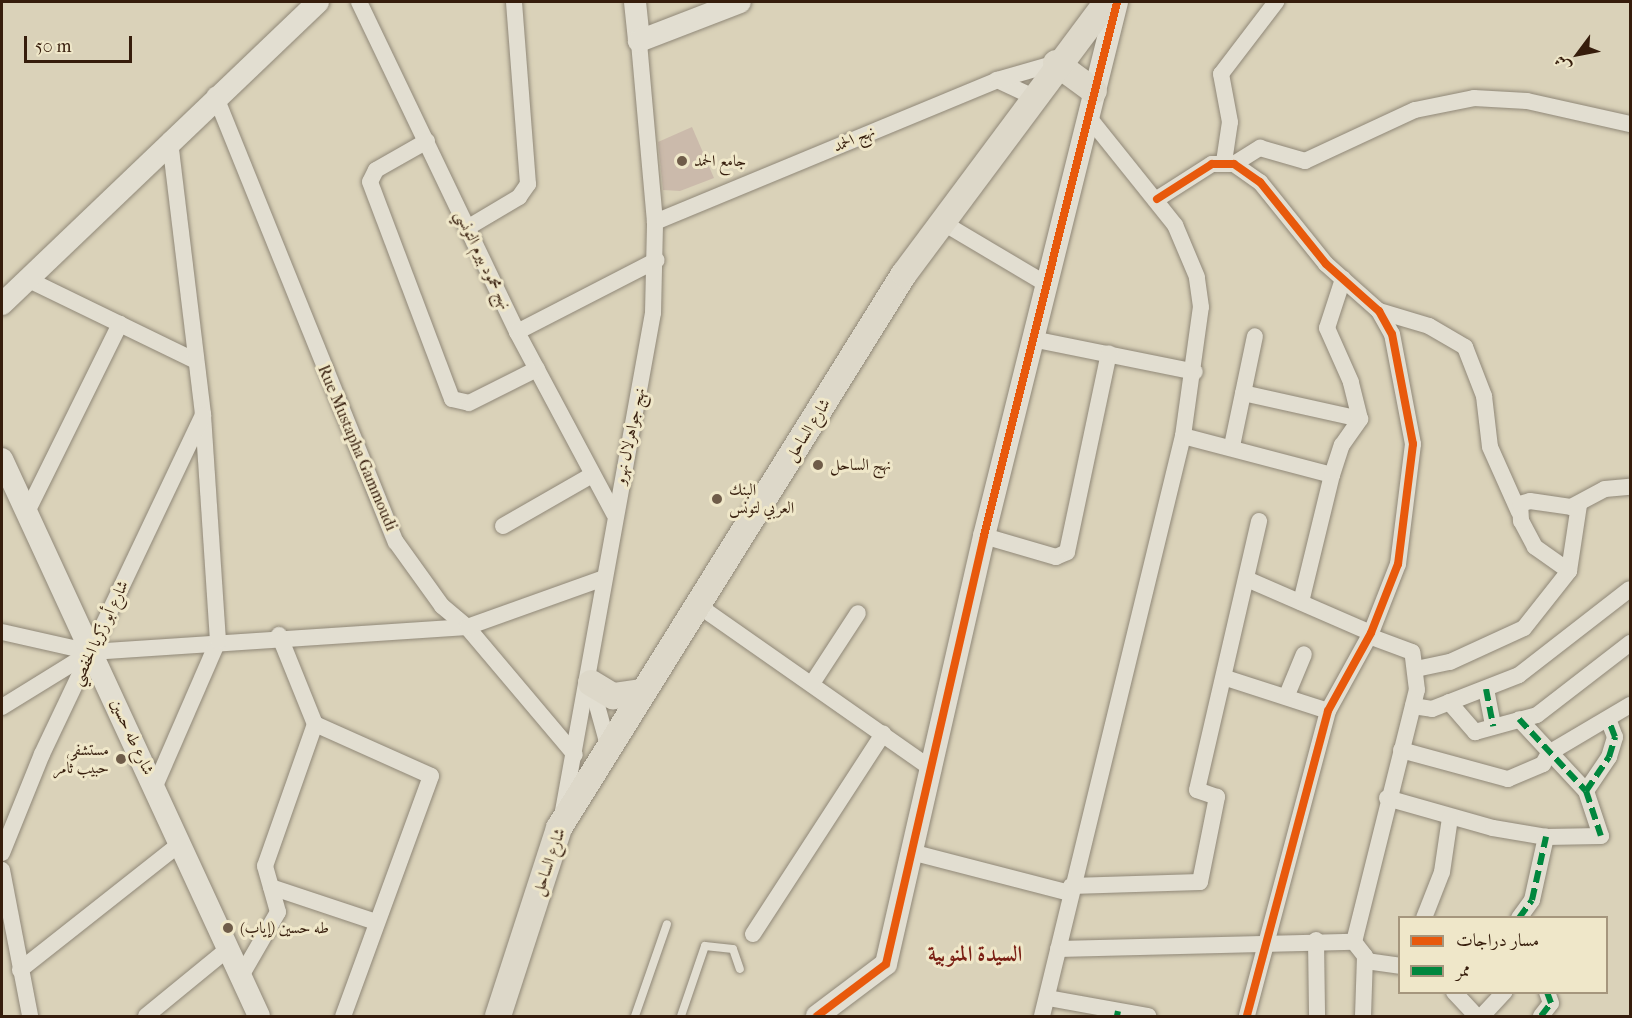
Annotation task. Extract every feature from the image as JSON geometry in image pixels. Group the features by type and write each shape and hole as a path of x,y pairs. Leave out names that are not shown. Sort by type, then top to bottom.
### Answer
{"main road":[{"name":"شارع الساحل","path":"498,1017 559,828 609,749 641,692 699,606 940,221 1056,63 1107,2"},
{"path":"1056,63 1090,103"},
{"path":"589,677 613,696 641,692"}],"street":[{"path":"2,304 215,95 318,2"},
{"name":"نهج محمود بيرم التونسي","path":"359,2 518,332 614,514"},
{"path":"467,228 519,197 528,184 514,2"},
{"path":"634,2 639,41 740,2"},
{"path":"817,1017 886,964 911,852 933,770 984,536 1117,2"},
{"path":"1229,163 1230,122 1221,74 1276,2"},
{"name":"نهج جواهرلال نهرو","path":"559,828 589,677 614,514 652,324 657,260 639,41"},
{"name":"نهج الحمد","path":"655,222 997,80 1056,63"},
{"path":"997,80 1033,97"},
{"name":"Rue Mustapha Gammoudi","path":"215,95 396,542 442,606 467,627 574,755"},
{"path":"1157,199 1201,169 1229,163 1260,148 1305,161 1415,110 1474,98 1546,105 1630,124"},
{"path":"1042,1017 1048,998 1070,889 1183,436 1195,372 1201,307 1197,277 1157,199 1090,103"},
{"path":"155,786 218,641 203,414 170,140"},
{"path":"427,141 376,170 370,182 452,399 469,403 537,369"},
{"path":"1229,163 1260,182 1342,279 1379,311 1392,334 1413,444 1398,564 1370,635 1328,711 1264,945 1247,1017"},
{"path":"940,221 1048,285"},
{"path":"518,332 657,260"},
{"path":"27,279 196,361"},
{"path":"1301,602 1332,475 1342,445 1360,419 1351,382 1327,328 1342,279"},
{"path":"1379,311 1429,326 1465,347 1484,396 1490,447 1535,547 1569,571"},
{"path":"27,512 120,324"},
{"path":"1232,447 1255,336"},
{"path":"1032,339 1195,372"},
{"path":"984,536 1056,557 1067,552 1109,353"},
{"path":"1244,393 1360,419"},
{"name":"شارع أبو زكريا الحفصي","path":"2,853 91,652 203,414"},
{"path":"1183,436 1332,475"},
{"name":"شارع طه حسين","path":"2,459 155,786 259,1017"},
{"path":"503,526 592,476"},
{"path":"1519,512 1520,504 1530,501 1580,505 1605,489 1630,487"},
{"path":"1416,669 1515,637 1569,571 1580,505"},
{"path":"911,852 1070,889 1200,882 1217,798 1197,790 1249,580 1259,521"},
{"path":"2,632 91,652 279,635 467,627 604,578"},
{"path":"1249,580 1370,635 1410,650 1416,669 1413,706 1387,798 1354,942"},
{"path":"1413,706 1432,709 1486,689 1549,656 1583,622 1629,595"},
{"path":"699,606 813,682 933,770"},
{"path":"813,682 858,613"},
{"path":"241,976 278,912 265,866 315,724 279,635"},
{"path":"1449,702 1467,728 1475,732 1520,719 1570,694 1583,676 1630,643"},
{"path":"2,707 91,652"},
{"path":"1287,695 1304,654"},
{"path":"589,677 609,749"},
{"path":"1226,678 1287,695 1328,711"},
{"path":"1486,689 1493,726"},
{"path":"1401,750 1500,779 1521,776 1543,764 1549,753 1609,721 1630,705"},
{"path":"1387,798 1450,818 1546,837 1601,836 1586,791 1520,719"},
{"path":"1586,791 1609,757 1615,737 1609,721"},
{"path":"315,724 431,776 376,922 344,1017"},
{"path":"753,934 883,734"},
{"path":"1425,916 1442,872 1450,818"},
{"path":"1521,916 1532,900 1546,837"},
{"path":"20,970 181,843"},
{"path":"2,870 30,1017"},
{"path":"271,887 376,922"},
{"path":"1058,949 1264,945 1316,940 1354,942 1363,948 1366,961 1363,1017"},
{"path":"1316,940 1317,1017"},
{"path":"146,1017 228,949"},
{"path":"1366,961 1398,966"},
{"path":"1455,994 1476,1017"},
{"path":"1482,1017 1503,994"},
{"path":"1541,1017 1551,1003 1547,994"},
{"path":"1048,998 1118,1014 1148,1017"}],"lane":[{"path":"634,1017 667,924"},
{"path":"681,1017 705,946 733,949 740,969"}],"building":[{"name":"جامع الحمد","path":"692,127 714,178 680,191 663,190 658,142"}],"marked path":[{"path":"1486,689 1493,726"},
{"path":"1519,719 1586,791 1601,836"},
{"path":"1586,791 1609,757 1615,737 1609,721"},
{"path":"1520,916 1532,900 1546,837"},
{"path":"1541,1016 1551,1003 1548,994"},
{"path":"1117,1016 1118,1011"}],"cycle path":[{"path":"817,1016 886,964 984,536 1117,2"},
{"path":"1157,199 1212,164 1234,164 1260,182 1326,264 1379,311 1392,334 1413,444 1398,564 1371,633 1328,711 1247,1016"}],"place":[{"name":"جامع الحمد","path":"682,161"},
{"name":"نهج الساحل","path":"818,465"},
{"name":"البنك العربي لتونس","path":"717,499"},
{"name":"مستشفي حبيب ثامر","path":"121,759"},
{"name":"طه حسين (إياب)","path":"228,928"}],"district":[{"name":"السيدة المنوبية","path":"975,955"}]}
